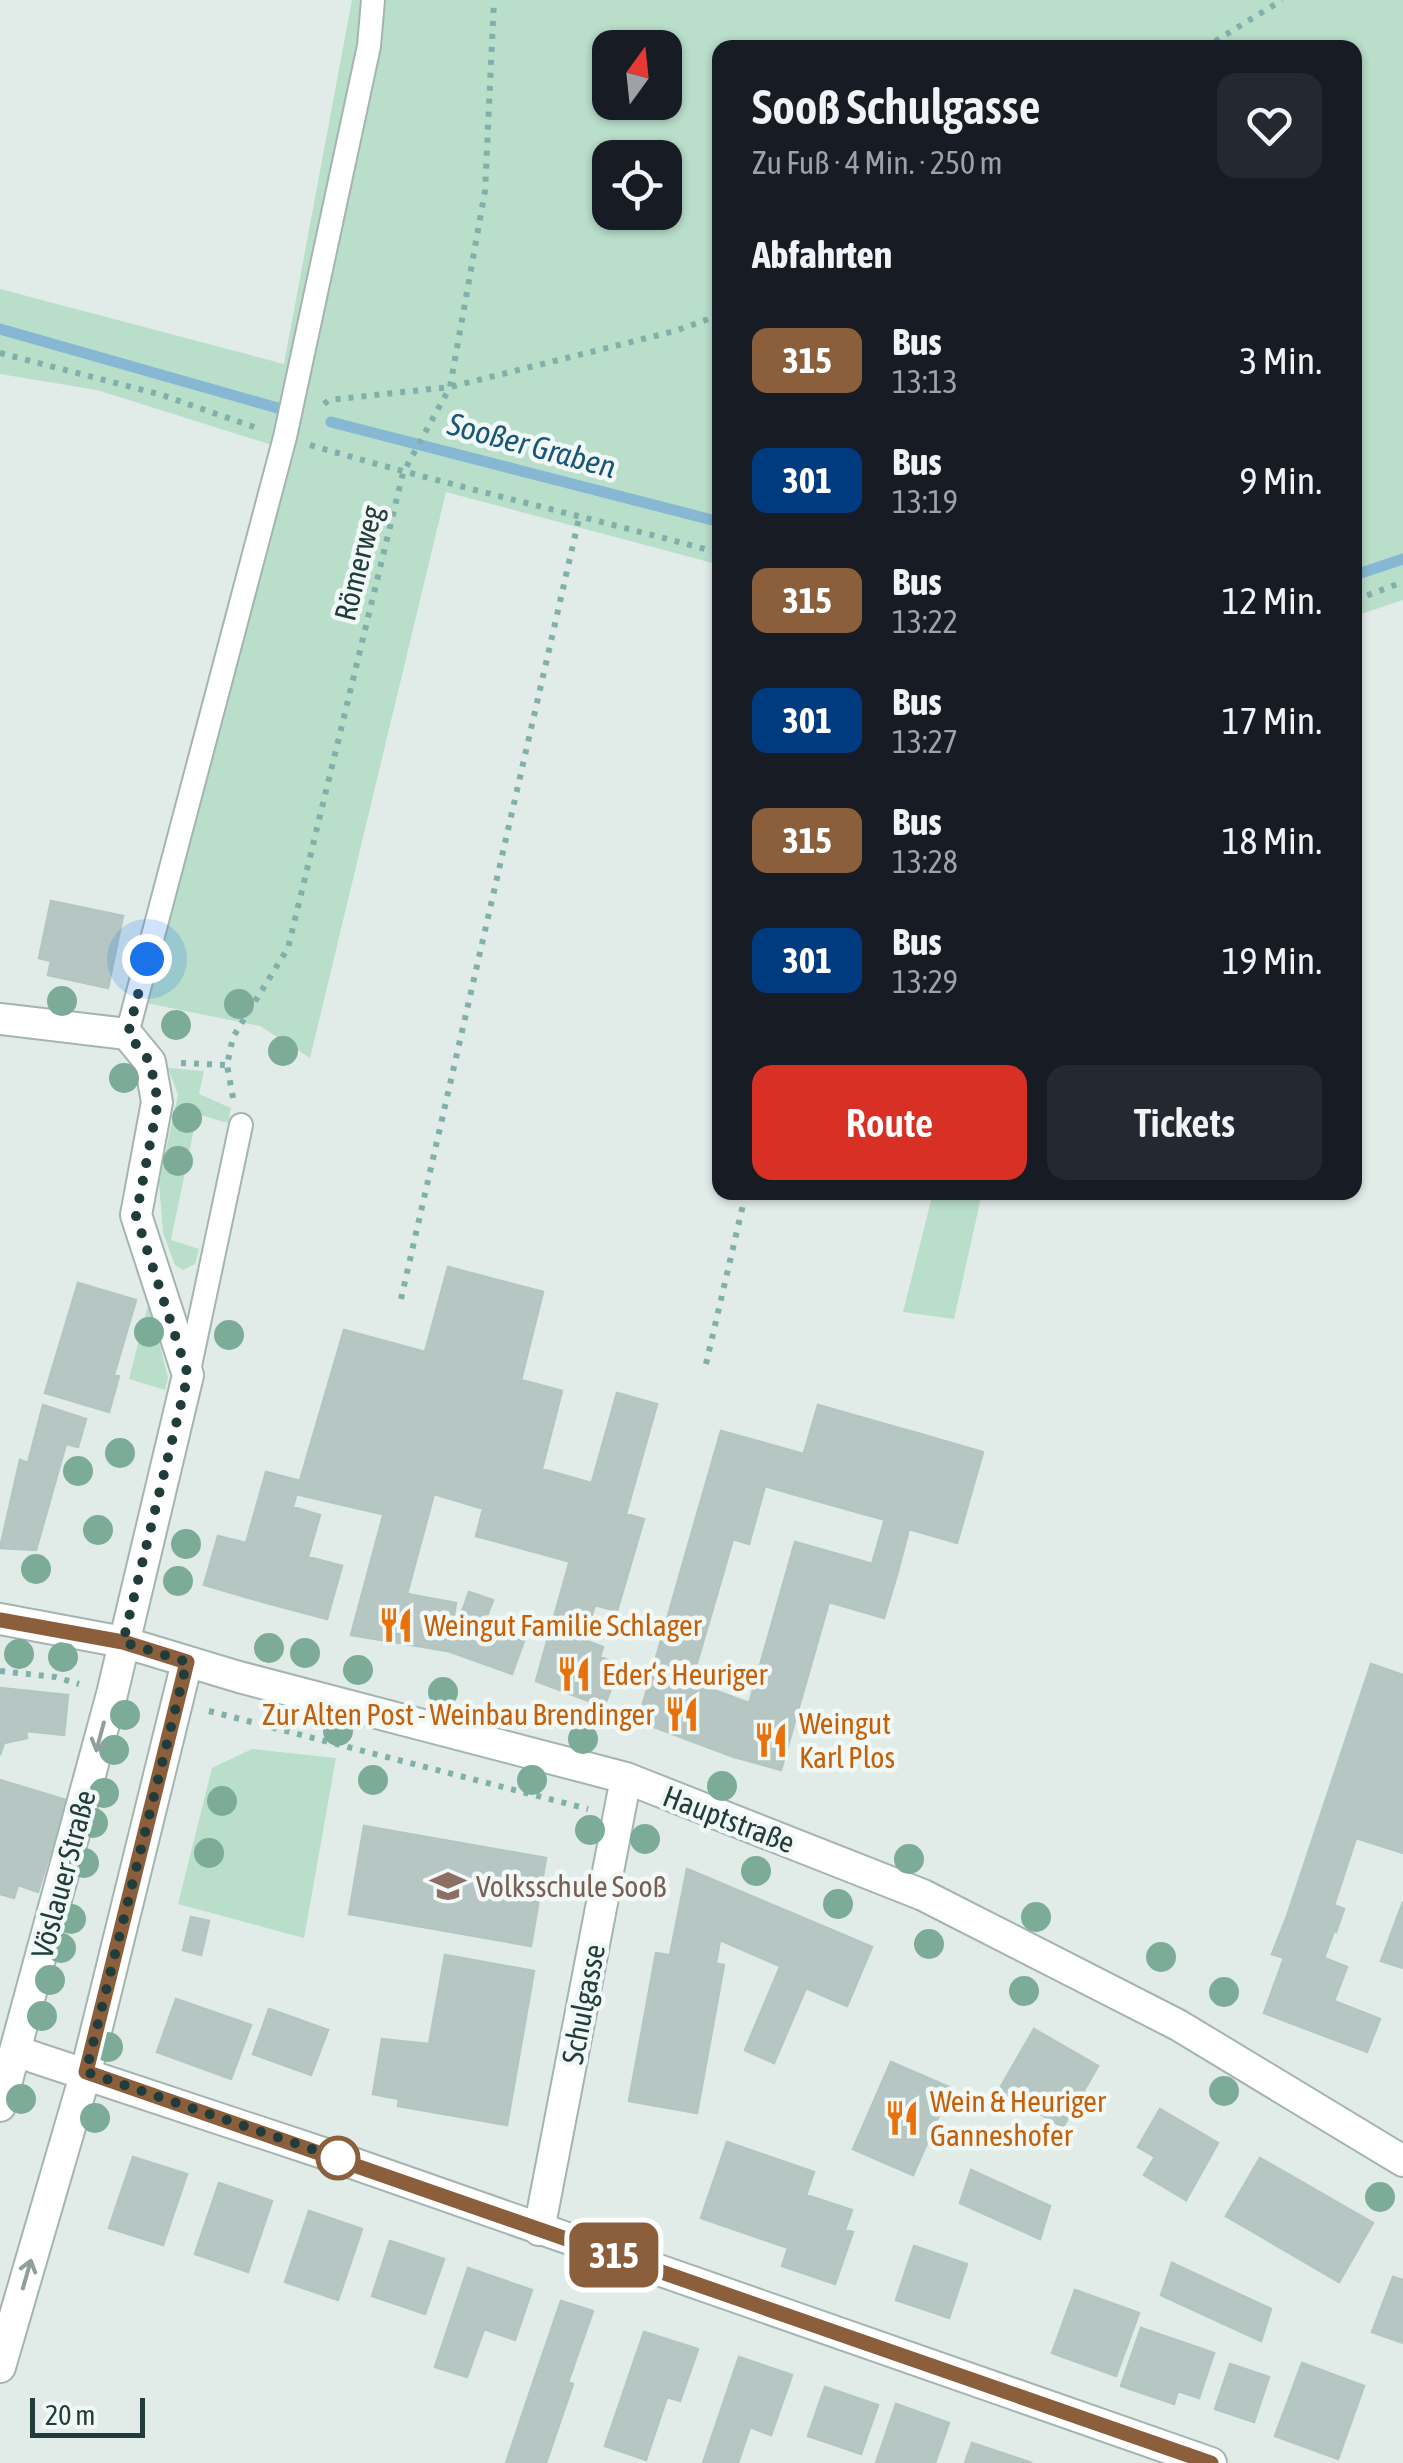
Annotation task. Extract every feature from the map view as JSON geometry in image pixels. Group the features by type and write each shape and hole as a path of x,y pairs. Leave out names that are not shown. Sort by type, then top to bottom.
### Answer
{"street":[{"path":"0,1019 128,1034 150,1062 158,1102 136,1216 188,1375"},
{"name":"Vöslauer Straße","path":"0,2106 112,1694 188,1375"},
{"name":"Hauptstraße","path":"0,1620 123,1642 626,1778 923,1895 1178,2025 1403,2162"},
{"path":"1,2361 86,2072 187,1662"},
{"name":"Schulgasse","path":"539,2230 626,1778"},
{"path":"15,2051 86,2072 1212,2463"}],"lane":[{"path":"128,1034 285,438 369,46 373,0"},
{"path":"188,1375 240,1126"}],"path":[{"name":"Römerweg","path":"240,1126 228,1077 234,1037 288,948 404,472 450,387 485,191 494,0"},
{"path":"1217,40 1282,0"},
{"path":"285,438 328,400 450,387 675,331 712,317"},
{"path":"0,353 162,394 285,438 404,472 712,551"},
{"path":"401,1299 580,514"},
{"path":"1362,597 1403,582"},
{"path":"706,1364 744,1200"},
{"path":"0,1671 55,1677 112,1694"},
{"path":"176,1707 222,1713 618,1817"}],"green space":[{"path":"352,0 1403,0 1403,600 1362,614 1362,40 712,40 712,563 446,492 310,1058 260,1026 146,1003 291,458 269,444 97,390 0,374 0,289 284,364"},
{"path":"168,1068 204,1071 199,1094 231,1108 228,1123 197,1114 171,1240 199,1249 195,1264 183,1270 175,1265 163,1233 159,1182 178,1095"},
{"path":"931,1200 980,1200 954,1319 903,1312"},
{"path":"149,1301 168,1378 165,1390 129,1379"},
{"path":"252,1749 336,1758 304,1938 178,1904 212,1768"}],"building":[{"path":"51,901 123,916 108,988 48,975 51,961 39,958"},
{"path":"448,1267 543,1292 521,1380 425,1352"},
{"path":"78,1283 136,1300 114,1375 119,1376 109,1412 45,1393"},
{"path":"344,1330 425,1352 382,1514 296,1494"},
{"path":"425,1352 521,1380 496,1475 401,1449"},
{"path":"521,1380 562,1391 537,1488 503,1481 496,1475"},
{"path":"617,1393 657,1404 626,1514 644,1519 617,1611 595,1605 584,1640 603,1647 600,1657 620,1665 604,1707 536,1681"},
{"path":"43,1405 86,1419 78,1447 66,1444 36,1550 0,1548 20,1460 28,1463"},
{"path":"818,1405 910,1431 885,1520 792,1494"},
{"path":"721,1431 804,1454 792,1494 765,1486 749,1544 733,1539 725,1567 685,1556"},
{"path":"910,1431 983,1452 957,1543 909,1529 898,1571 872,1564"},
{"path":"401,1449 496,1475 503,1481 494,1512 434,1494 407,1594 456,1603 448,1651 351,1635"},
{"path":"542,1469 592,1483 571,1562 476,1536 483,1509 494,1512 503,1481 537,1488"},
{"path":"266,1472 300,1481 267,1603 204,1585 218,1536 246,1543"},
{"path":"293,1507 320,1515 308,1557 342,1566 327,1619 267,1603"},
{"path":"795,1542 898,1571 884,1618 829,1602 781,1770 734,1757"},
{"path":"685,1556 725,1567 694,1673 714,1680 711,1689 749,1703 734,1757 638,1721"},
{"path":"469,1592 493,1600 484,1624 525,1638 512,1674 448,1651"},
{"path":"1371,1664 1403,1675 1403,1853 1356,1838 1334,1905 1344,1909 1336,1932 1287,1916"},
{"path":"0,1688 68,1695 64,1735 26,1731 27,1738 4,1743 0,1755"},
{"path":"0,1780 66,1800 38,1892 18,1885 14,1898 0,1894"},
{"name":"Volksschule Sooß","path":"364,1826 546,1858 531,1946 349,1914"},
{"path":"687,1869 801,1917 780,1966 720,1940 716,1963 670,1955"},
{"path":"1403,1902 1403,1968 1381,1961"},
{"path":"1287,1916 1333,1934 1324,1958 1347,1967 1334,2001 1380,2019 1367,2052 1264,2013 1284,1958 1272,1954"},
{"path":"191,1917 209,1921 201,1955 183,1950"},
{"path":"801,1917 872,1947 847,2006 806,1988 774,2063 745,2050"},
{"path":"656,1953 724,1965 697,2113 629,2101"},
{"path":"445,1955 534,1971 507,2125 398,2106 399,2099 373,2094 382,2039 429,2044"},
{"path":"176,1999 251,2025 231,2079 157,2052"},
{"path":"269,2009 328,2030 311,2075 253,2054"},
{"path":"1034,2029 1098,2066 1063,2127 999,2090"},
{"name":"Wein & Heuriger Ganneshofer","path":"891,2062 951,2088 913,2175 853,2149"},
{"path":"1160,2109 1218,2143 1186,2200 1144,2175 1155,2157 1138,2147"},
{"path":"727,2142 814,2172 788,2248 701,2218"},
{"path":"133,2157 187,2174 163,2245 109,2228"},
{"path":"1260,2158 1373,2223 1339,2282 1226,2216"},
{"path":"971,2170 1050,2206 1040,2239 960,2203"},
{"path":"219,2183 272,2201 248,2272 195,2254"},
{"path":"806,2195 852,2210 845,2230 853,2232 835,2284 782,2266"},
{"path":"309,2211 362,2229 338,2300 285,2282"},
{"path":"390,2241 444,2259 425,2314 372,2296"},
{"path":"914,2246 967,2264 949,2318 896,2300"},
{"path":"1172,2263 1271,2309 1261,2341 1161,2295"},
{"path":"468,2268 532,2290 515,2340 484,2329 467,2377 435,2367"},
{"path":"1393,2277 1403,2280 1403,2343 1372,2332"},
{"path":"1075,2290 1139,2313 1116,2376 1052,2353"},
{"path":"561,2301 593,2311 568,2382 537,2371"},
{"path":"1141,2328 1214,2353 1199,2398 1178,2391 1174,2404 1121,2386"},
{"path":"644,2332 698,2349 680,2401 667,2397 646,2460 605,2446"},
{"path":"739,2357 792,2375 771,2435 750,2427 738,2463 703,2463"},
{"path":"1302,2363 1364,2386 1338,2459 1275,2436"},
{"path":"1230,2364 1269,2377 1254,2422 1215,2409"},
{"path":"537,2371 573,2384 546,2463 506,2463"},
{"path":"825,2387 878,2405 861,2454 808,2436"},
{"path":"896,2404 949,2423 935,2463 876,2463"},
{"path":"972,2443 1032,2463 965,2463"}],"waterway":[{"name":"Sooßer Graben","path":"0,329 281,409"},
{"name":"Sooßer Graben","path":"331,422 712,520"},
{"name":"Sooßer Graben","path":"1362,573 1403,559"}],"bus line":[{"name":"315","path":"0,1620 123,1642 187,1662 86,2072 1211,2463"}],"place":[{"name":"Weingut Familie Schlager","path":"396,1625"},
{"name":"Eder‘s Heuriger","path":"574,1674"},
{"name":"Zur Alten Post - Weinbau Brendinger","path":"682,1714"},
{"name":"Weingut Karl Plos","path":"771,1740"},
{"name":"Volksschule Sooß","path":"448,1886"},
{"name":"Wein & Heuriger Ganneshofer","path":"902,2118"}],"route":[{"path":"147,959 128,1034 150,1062 158,1102 136,1216 188,1375 123,1642 187,1662 86,2072 338,2158"}]}
